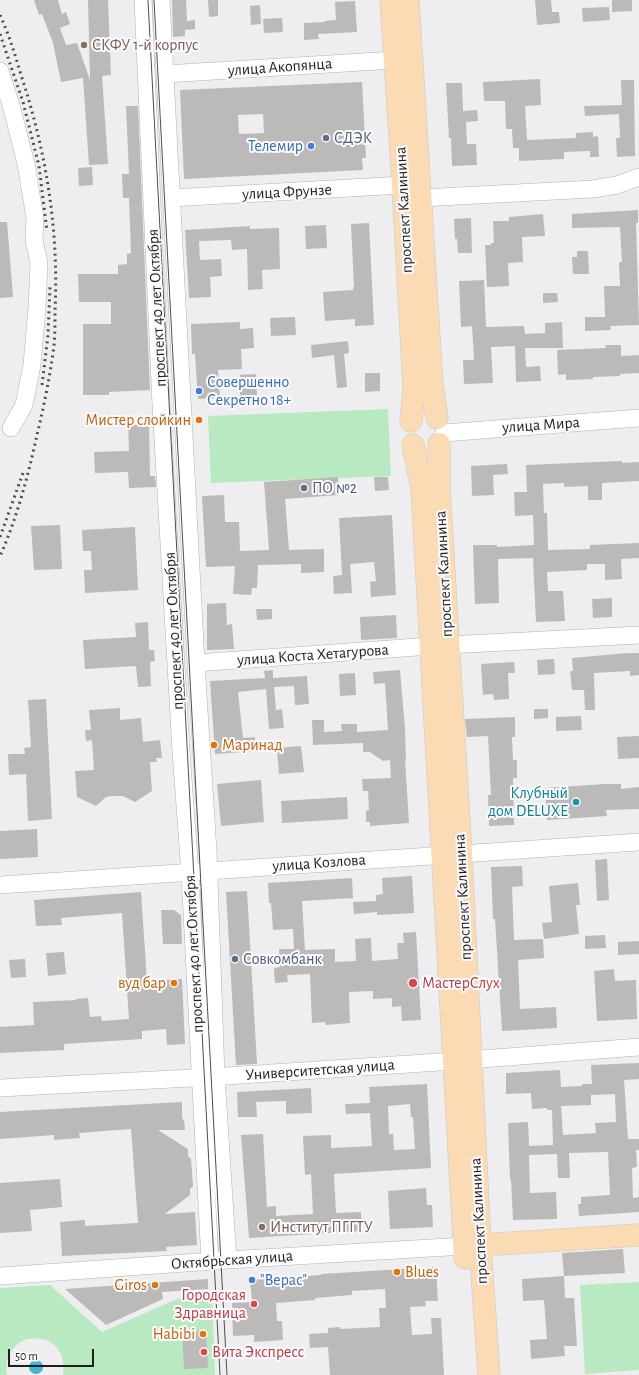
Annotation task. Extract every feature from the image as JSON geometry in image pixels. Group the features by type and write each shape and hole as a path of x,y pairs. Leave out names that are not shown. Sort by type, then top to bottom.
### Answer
{"main road":[{"name":"проспект Калинина","path":"391,0 395,60 412,191 432,385 440,432 439,646"},
{"name":"проспект Калинина","path":"408,0 414,387 411,421 408,428 408,435 413,445 422,489 439,646 452,854 472,1246 474,1375"},
{"path":"411,421 421,415 426,414 440,432 429,450 418,448 413,445"},
{"name":"Октябрьская улица","path":"472,1246 639,1235"},
{"name":"проспект Калинина","path":"472,1246 490,1375"}],"street":[{"name":"проспект 40 лет Октября","path":"143,0 162,420 181,751 208,1077 228,1260"},
{"name":"проспект 40 лет Октября","path":"161,0 196,663 209,872 208,1077 210,1262"},
{"name":"улица Акопянца","path":"165,74 395,60"},
{"path":"0,71 11,105 26,164 35,218 34,240 39,263 38,308 32,365 24,405 11,428"},
{"name":"улица Фрунзе","path":"171,198 412,191 593,189 617,185 639,177"},
{"name":"улица Мира","path":"440,432 639,418"},
{"name":"улица Коста Хетагурова","path":"196,663 439,646 639,635"},
{"name":"улица Козлова","path":"0,885 190,874 452,854 639,842"},
{"name":"Университетская улица","path":"0,1088 463,1061 639,1047"},
{"name":"Октябрьская улица","path":"0,1276 228,1260 472,1246"}],"green space":[{"path":"388,409 391,476 211,483 208,416"},
{"path":"639,1282 639,1370 585,1374 580,1285"},
{"path":"50,1285 102,1332 177,1299 212,1296 215,1375 63,1375 63,1359 57,1347 47,1341 35,1338 24,1341 14,1347 8,1359 7,1375 0,1375 0,1288"}],"water":[{"path":"36,1360 41,1362 43,1367 41,1372 36,1374 31,1372 29,1367 31,1362"}],"building":[{"path":"34,0 58,0 62,14 66,12 70,24 60,28 66,45 77,43 90,80 88,0 108,0 111,75 102,76 108,164 89,165 83,78 61,82 53,43 42,14 39,15"},
{"path":"172,0 186,0 187,21 195,20 195,29 185,30 185,36 173,37"},
{"path":"208,0 218,0 218,16 209,17"},
{"path":"535,0 551,0 552,12 559,12 560,23 537,25"},
{"path":"612,0 632,0 632,11 612,12"},
{"path":"355,1 357,32 318,34 319,39 304,40 304,23 336,20 335,2"},
{"path":"260,5 261,24 251,25 250,6"},
{"path":"609,7 610,20 583,22 582,8"},
{"path":"282,18 283,32 264,33 263,19"},
{"path":"540,79 541,105 525,106 527,140 576,138 576,133 593,132 593,137 598,136 599,157 590,157 590,151 564,152 564,159 519,161 519,148 513,148 512,129 506,129 505,101 484,101 483,82"},
{"path":"621,80 634,80 635,156 617,157 616,138 620,138 619,114 585,116 584,106 622,105"},
{"path":"362,82 366,158 362,158 363,170 184,179 180,90","holes":["263,114 264,133 239,134 238,115"]},
{"path":"446,83 462,83 463,111 477,110 478,121 466,122 467,144 476,144 477,165 452,166"},
{"path":"126,106 138,106 150,390 109,392 109,395 83,395 83,324 111,324 111,302 79,302 78,274 118,274 118,265 127,264 127,254 131,253 129,198 123,198 122,174 129,174"},
{"path":"92,167 93,185 79,186 78,168"},
{"path":"638,210 638,223 636,223 639,325 610,326 611,330 585,331 585,317 605,317 604,286 620,286 619,262 622,262 620,227 572,228 572,214"},
{"path":"543,214 545,236 522,237 523,262 508,263 509,286 487,287 485,245 491,245 491,243 494,243 493,221 509,221 509,217"},
{"path":"471,218 472,253 458,253 457,239 455,239 454,219"},
{"path":"0,222 7,222 13,297 0,298"},
{"path":"369,223 374,325 355,326 355,319 325,321 323,292 353,290 354,287 351,224"},
{"path":"326,225 327,248 306,249 305,226"},
{"path":"250,226 250,229 279,228 280,269 262,270 263,289 248,290 247,249 232,250 231,240 199,241 200,260 221,259 222,276 210,277 211,297 189,298 185,230"},
{"path":"577,251 588,251 589,274 573,274 572,257 577,257"},
{"path":"484,280 486,327 524,326 525,334 545,333 545,323 562,322 563,348 525,348 526,367 540,366 541,381 516,382 515,346 491,347 493,383 464,384 463,360 474,360 472,326 461,327 459,281"},
{"path":"543,293 557,293 558,302 543,303"},
{"path":"295,317 296,335 271,336 270,318"},
{"path":"240,322 240,329 253,328 254,348 241,349 242,369 218,370 220,398 198,399 195,354 192,354 191,324"},
{"path":"348,341 349,353 344,354 347,387 337,388 334,355 312,358 311,345"},
{"path":"605,345 621,345 621,356 639,355 639,373 620,374 620,376 593,377 593,379 566,380 566,374 558,375 557,350 606,348"},
{"path":"365,373 380,373 380,391 365,392"},
{"path":"256,374 257,396 240,397 240,375"},
{"path":"149,424 150,476 155,476 156,487 129,488 128,472 95,473 94,452 129,451 128,425"},
{"path":"622,461 622,463 639,462 639,481 602,483 602,500 588,500 588,486 564,487 564,483 543,484 544,513 547,513 548,550 590,549 590,545 639,543 639,558 621,559 622,579 605,580 605,564 587,564 587,570 547,572 548,591 563,591 565,621 536,622 533,558 498,559 499,603 475,604 473,545 497,545 497,547 534,545 533,515 515,516 514,492 527,492 526,465"},
{"path":"507,464 508,474 493,475 494,495 472,496 471,466"},
{"path":"338,477 339,495 285,499 289,550 324,549 324,572 301,573 301,564 258,565 257,588 252,588 251,595 233,594 235,566 206,567 202,496 224,495 225,522 239,522 240,551 269,550 264,482"},
{"path":"374,477 388,477 389,490 375,491"},
{"path":"392,515 396,595 371,597 370,582 376,581 374,562 350,564 352,593 334,594 333,576 342,575 339,518"},
{"path":"60,525 62,569 34,570 31,526"},
{"path":"135,527 138,590 85,593 84,570 92,570 91,551 83,551 82,530"},
{"path":"612,598 612,617 593,618 592,599"},
{"path":"226,603 227,625 232,624 234,649 207,650 207,604"},
{"path":"256,609 272,609 272,619 257,620"},
{"path":"396,615 397,638 361,640 360,617"},
{"path":"148,622 149,650 154,650 155,661 150,662 151,686 138,687 136,666 85,669 83,640 136,637 135,623"},
{"path":"639,653 639,675 630,676 630,671 594,673 595,710 585,710 584,690 572,690 570,671 573,671 572,658"},
{"path":"554,659 555,674 538,675 537,660"},
{"path":"514,662 515,673 508,673 509,699 494,700 493,694 483,695 481,664"},
{"path":"273,670 273,678 307,676 309,704 295,705 294,686 274,687 276,710 282,709 284,728 269,729 266,689 238,692 243,738 255,737 256,751 215,754 210,681 265,678 264,671"},
{"path":"400,670 405,729 405,759 409,823 370,826 370,822 366,822 366,811 369,810 368,791 363,791 362,779 391,778 390,760 383,761 370,752 363,752 363,743 313,745 312,720 324,720 324,732 342,731 341,724 357,724 357,732 388,730 385,683 374,684 373,672"},
{"path":"355,673 356,695 340,696 339,674"},
{"path":"46,699 52,819 28,821 26,774 9,775 8,754 25,754 24,748 31,747 28,700"},
{"path":"120,708 120,720 141,718 143,742 160,740 162,758 156,758 157,762 150,762 152,791 135,802 123,796 111,796 106,797 96,806 77,797 75,771 94,770 92,740 86,741 85,730 91,730 89,710"},
{"path":"534,709 548,709 548,718 534,719"},
{"path":"581,716 582,730 556,731 556,717"},
{"path":"515,717 515,737 512,737 513,760 517,760 517,778 513,778 514,825 489,826 488,795 491,795 488,736 467,737 465,719"},
{"path":"639,736 639,758 618,759 617,737"},
{"path":"301,746 304,772 279,774 277,748"},
{"path":"261,780 264,822 221,826 217,784"},
{"name":"Клубный дом DELUXE","path":"621,784 621,789 639,787 639,809 606,810 607,816 547,820 545,788"},
{"path":"347,797 348,819 282,823 281,801"},
{"path":"37,829 38,857 0,859 0,831"},
{"path":"607,859 609,900 597,901 595,860"},
{"path":"522,866 523,886 512,887 514,940 543,939 544,958 518,960 520,1009 556,1007 557,1028 502,1031 495,919 493,919 491,867"},
{"path":"412,876 414,913 377,915 377,912 354,914 353,902 376,901 376,895 383,894 382,878"},
{"path":"352,878 353,898 302,901 305,950 335,949 335,962 356,961 355,939 371,938 372,961 398,959 397,943 404,943 403,933 416,932 421,1020 402,1021 401,1006 392,1007 392,998 373,999 373,991 349,992 350,1023 326,1025 325,1022 312,1023 310,974 287,975 288,982 275,983 274,968 280,967 279,949 294,949 293,929 273,930 268,883"},
{"path":"578,883 580,905 576,905 579,934 544,939 542,923 552,922 549,886"},
{"path":"247,891 257,1064 236,1065 226,892"},
{"path":"141,892 147,981 182,979 185,1044 167,1045 166,1029 142,1031 142,1039 64,1044 64,1050 0,1053 0,1027 34,1025 33,1002 88,998 90,1017 101,1016 102,1021 129,1019 122,913 61,918 62,925 36,926 34,900"},
{"path":"161,910 174,910 181,915 182,944 163,944"},
{"path":"605,935 606,948 585,949 585,936"},
{"path":"639,941 639,954 618,955 618,942"},
{"path":"64,952 66,974 48,976 46,953"},
{"path":"25,959 26,977 11,978 9,960"},
{"path":"614,969 615,981 636,980 637,1019 597,1021 594,971"},
{"path":"639,1063 639,1079 624,1080 628,1139 639,1139 639,1150 636,1150 637,1167 632,1168 633,1198 639,1197 639,1212 579,1216 578,1204 581,1204 581,1197 610,1195 608,1152 569,1153 570,1178 558,1178 557,1154 529,1155 530,1193 556,1192 557,1219 513,1220 508,1123 528,1122 529,1146 553,1145 552,1110 547,1110 547,1108 532,1109 531,1093 506,1094 506,1073 560,1070 561,1087 582,1086 582,1084 592,1084 591,1065","holes":["615,1094 616,1122 595,1123 596,1133 563,1135 561,1106 591,1105 591,1095"]},
{"path":"427,1084 431,1168 334,1174 336,1213 361,1212 362,1231 249,1238 241,1135 263,1134 267,1207 276,1206 276,1216 313,1214 311,1174 305,1175 303,1136 331,1135 331,1148 372,1146 370,1113 346,1114 345,1104 370,1103 369,1087","holes":["410,1104 411,1117 413,1117 415,1149 394,1150 393,1134 389,1134 388,1106"]},
{"path":"311,1088 312,1113 286,1114 286,1101 256,1102 257,1117 238,1117 237,1092"},
{"path":"182,1102 182,1119 184,1120 185,1130 158,1130 188,1149 188,1156 191,1159 193,1186 190,1189 190,1195 165,1214 195,1212 197,1245 166,1247 167,1251 62,1256 60,1222 85,1220 85,1226 138,1223 131,1129 79,1133 80,1138 54,1140 54,1135 0,1139 0,1112"},
{"path":"60,1179 62,1207 30,1210 32,1231 0,1233 0,1183"},
{"path":"426,1188 427,1205 432,1205 433,1227 390,1229 388,1191"},
{"path":"623,1249 625,1273 564,1276 562,1253"},
{"path":"436,1267 438,1301 425,1301 426,1306 410,1307 412,1335 432,1334 431,1318 441,1318 444,1375 330,1375 328,1347 310,1348 309,1334 328,1333 328,1328 340,1327 340,1329 380,1327 379,1308 386,1308 385,1289 352,1291 352,1295 276,1303 277,1321 282,1321 283,1340 254,1342 254,1335 233,1336 232,1303 252,1302 250,1280"},
{"path":"564,1276 565,1298 574,1298 577,1346 564,1346 565,1356 531,1359 530,1340 547,1339 544,1300 523,1301 522,1279"},
{"path":"208,1279 208,1289 162,1292 163,1299 106,1325 65,1289"},
{"path":"206,1331 208,1368 184,1369 182,1332"}],"tram line":[{"path":"148,0 220,1375"},
{"path":"154,0 227,1375"}],"railway":[{"path":"0,15 12,45 30,104 44,162 53,221 56,280 54,346 51,368 22,497 0,556"},
{"path":"0,34 23,102 39,166 47,231"},
{"path":"42,385 48,335 50,287"},
{"path":"0,537 23,473"}],"place":[{"name":"СКФУ 1-й корпус","path":"84,45"},
{"name":"СДЭК","path":"326,138"},
{"name":"Телемир","path":"311,146"},
{"name":"Совершенно Секретно 18+","path":"199,391"},
{"name":"Мистер слойкин","path":"199,420"},
{"name":"ПО №2","path":"304,488"},
{"name":"Маринад","path":"214,745"},
{"name":"Клубный дом DELUXE","path":"576,802"},
{"name":"Совкомбанк","path":"235,959"},
{"name":"вуд бар","path":"174,983"},
{"name":"МастерСлух","path":"413,983"},
{"name":"Институт ПГГТУ","path":"262,1227"},
{"name":"Blues","path":"397,1272"},
{"name":"\"Верас\"","path":"252,1280"},
{"name":"Giros","path":"155,1285"},
{"name":"Городская Здравница","path":"254,1304"},
{"name":"Habibi","path":"203,1334"},
{"name":"Вита Экспресс","path":"204,1352"}]}
